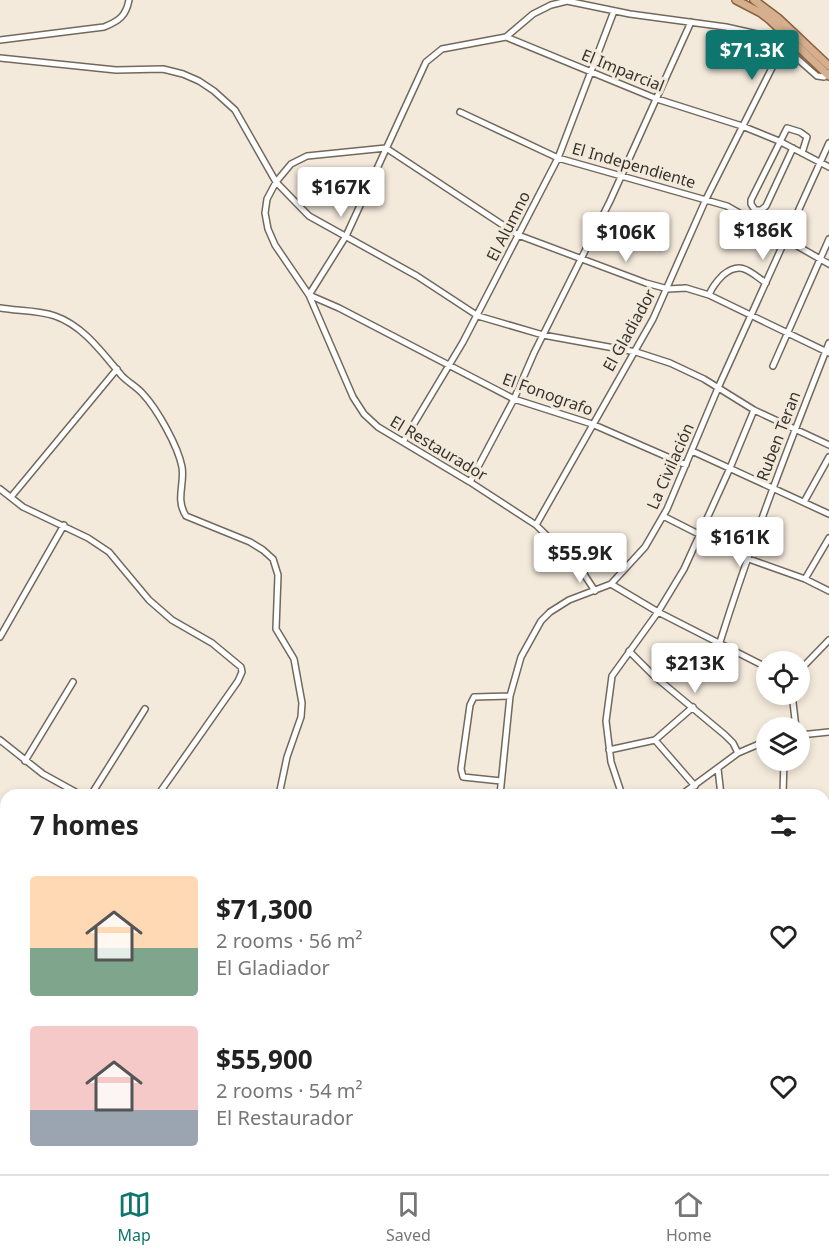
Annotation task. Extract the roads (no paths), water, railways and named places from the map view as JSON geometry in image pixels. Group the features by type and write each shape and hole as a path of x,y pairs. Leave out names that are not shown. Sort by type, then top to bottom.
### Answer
{"main road":[{"path":"736,0 761,13 829,72"},
{"path":"754,0 778,18 829,72"}],"street":[{"path":"0,40 104,27 117,22 123,16 129,0"},
{"path":"309,295 346,236 426,62 442,49 506,37 533,14 551,5 567,1 614,11 757,34 770,38 783,46 818,76 825,77 829,72"},
{"name":"El Alumno","path":"403,442 450,366 558,158 614,11"},
{"path":"470,482 514,399 559,302 582,260 691,22"},
{"name":"El Imparcial","path":"506,37 657,99 742,126 779,141 829,167"},
{"name":"El Gladiador","path":"536,525 592,424 636,352 668,289 706,199 783,46"},
{"path":"0,58 116,70 163,69 191,78 214,91 235,110 276,182 309,216 417,276 477,316 543,335 636,352 670,363 754,410 829,445"},
{"name":"El Independiente","path":"460,112 558,158 727,206 829,264"},
{"path":"793,148 766,206 761,210 755,210 751,200 787,128 806,135 807,139 802,153"},
{"name":"La Civilación","path":"500,789 510,696 521,657 541,621 550,612 569,600 611,584 645,547 663,516 829,143"},
{"path":"386,148 518,235 582,260 668,289 686,288 709,295 827,352"},
{"name":"El Restaurador","path":"386,148 307,156 291,164 276,182 267,199 265,213 268,229 309,295 353,397 364,414 378,427 536,525 576,563 595,591"},
{"path":"772,366 829,239"},
{"path":"709,295 717,282 737,266 744,268 766,283"},
{"name":"El Fonografo","path":"309,295 339,308 514,399 592,424 686,465"},
{"path":"0,308 53,315 63,320 100,349 144,395 174,446 182,468 180,500 181,509 186,516 250,542 273,559 278,575 276,629 294,659 302,703 301,717 287,757 280,789"},
{"name":"Ruben Teran","path":"720,642 746,558 829,343"},
{"path":"11,497 117,369"},
{"path":"620,789 609,750 606,720 612,676 658,612 684,569 754,410"},
{"path":"692,451 829,514"},
{"path":"804,502 829,458"},
{"path":"0,489 23,507 88,538 109,552 149,600 172,620 212,643 241,667 242,672 238,681 162,789"},
{"path":"663,516 746,558 805,579 829,591"},
{"path":"0,637 63,525"},
{"path":"805,579 829,538"},
{"path":"611,584 658,612 756,662"},
{"path":"810,660 829,640"},
{"path":"629,651 653,675 733,743 738,753"},
{"path":"25,760 74,682"},
{"path":"501,781 464,777 461,769 470,705 474,697 510,696"},
{"path":"609,750 655,740 693,707"},
{"path":"95,789 144,709"},
{"path":"810,734 829,732"},
{"path":"0,740 43,774 70,789"},
{"path":"655,740 694,786"},
{"path":"690,789 738,753 756,745"},
{"path":"718,769 720,789"},
{"path":"783,771 783,789"}]}
